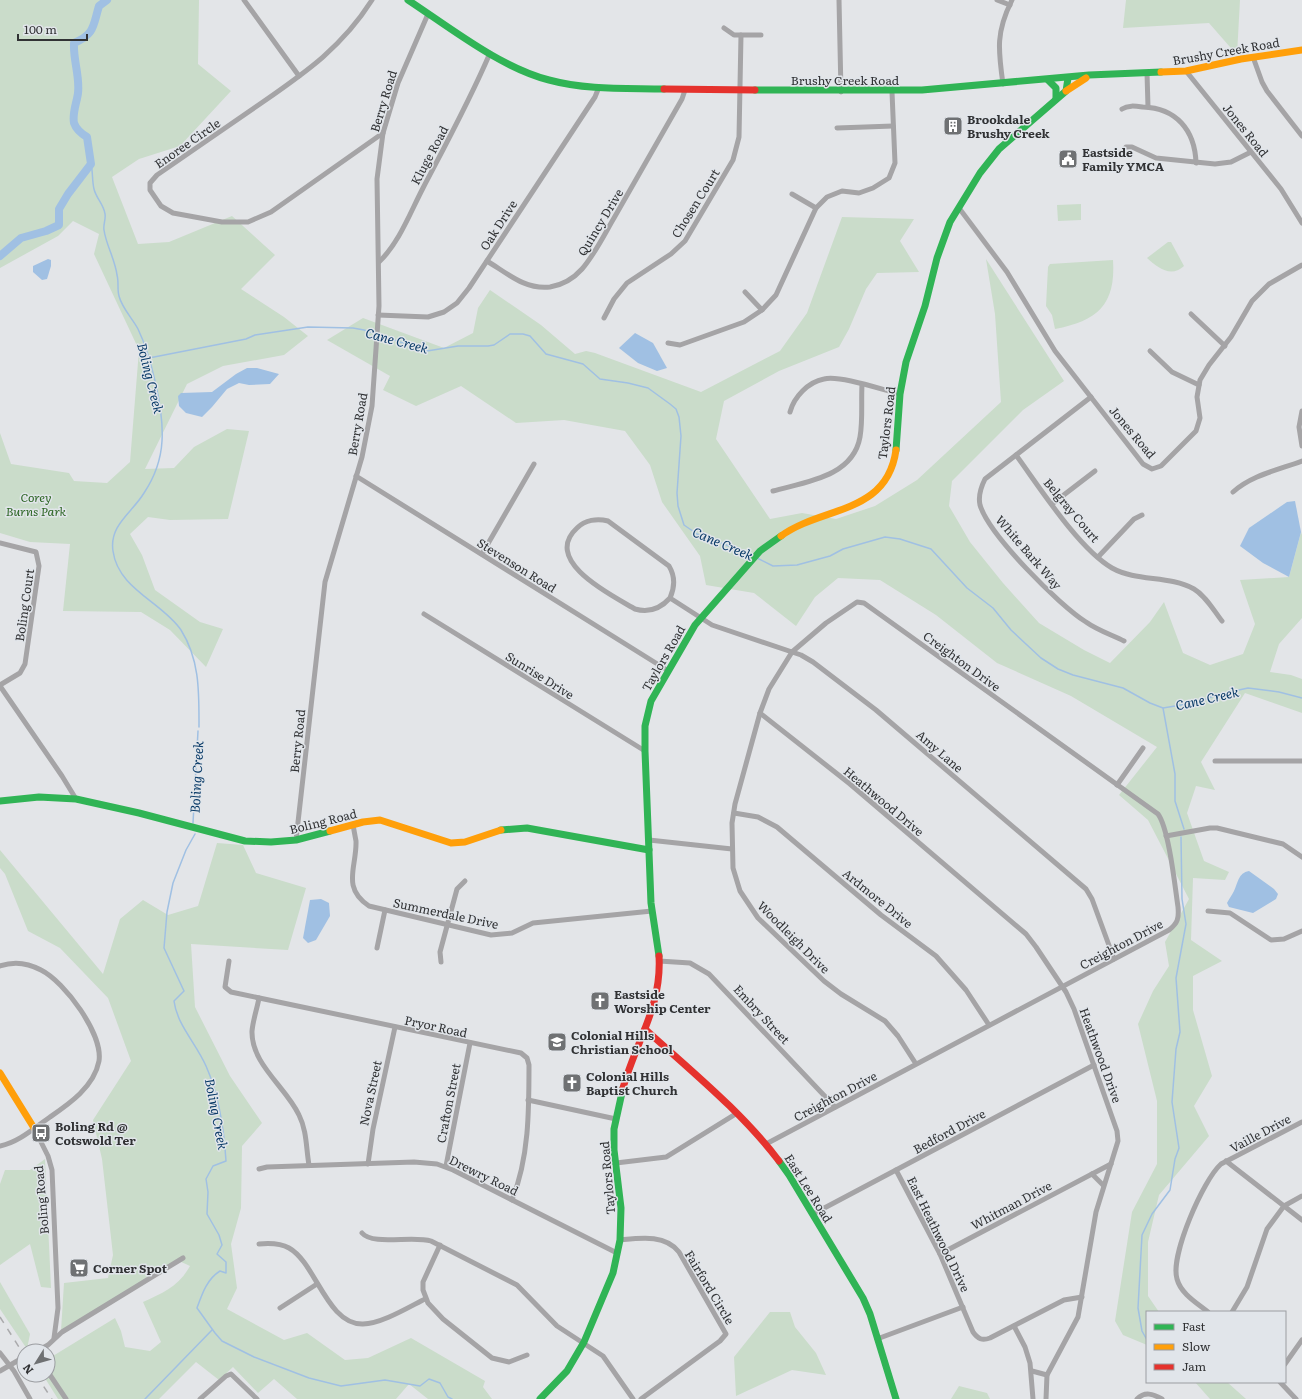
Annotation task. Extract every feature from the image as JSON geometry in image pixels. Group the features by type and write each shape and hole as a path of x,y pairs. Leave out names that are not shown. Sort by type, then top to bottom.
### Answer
{"street":[{"path":"244,0 299,76"},
{"name":"Enoree Circle","path":"372,0 362,17 316,65 153,179 150,185 150,190 161,206 173,213 235,223 253,221 271,212 383,133"},
{"name":"Brushy Creek Road","path":"408,0 490,54 515,67 548,80 599,87 685,90 892,92 1003,84 1089,75 1186,71 1253,57 1302,50"},
{"path":"838,0 841,92"},
{"path":"997,0 1011,2 1001,26 998,40 1003,84"},
{"name":"Berry Road","path":"296,840 324,587 365,443 372,406 378,328 379,262 377,183 383,133 398,83 428,14"},
{"path":"724,28 732,34 761,35"},
{"name":"Chosen Court","path":"604,318 614,299 627,283 676,250 692,231 735,153 739,137 741,35"},
{"name":"Kluge Road","path":"379,262 387,254 407,218 476,87 490,54"},
{"path":"1253,57 1267,91 1302,136"},
{"name":"Jones Road","path":"1186,71 1281,189 1302,223"},
{"path":"1148,73 1148,107"},
{"name":"Taylors Road","path":"540,1399 567,1371 584,1342 606,1294 618,1253 621,1208 614,1140 616,1119 624,1086 658,990 659,961 652,911 645,752 645,726 648,708 654,693 689,633 760,551 786,532 803,524 852,506 877,491 894,464 898,433 900,394 906,362 925,306 943,240 959,208 980,173 999,149 1056,99 1089,75"},
{"path":"1066,91 1068,78"},
{"path":"1048,80 1056,86 1059,91 1056,99"},
{"name":"Oak Drive","path":"378,315 423,318 444,312 463,297 595,97 599,87"},
{"name":"Quincy Drive","path":"487,260 518,281 539,287 551,287 563,283 578,273 588,261 632,188 682,99 685,90"},
{"path":"668,344 680,345 744,322 762,310 776,295 816,208 827,197 842,191 859,193 873,188 889,178 895,163 892,92"},
{"path":"1122,109 1126,106 1148,107 1167,113 1184,125 1194,144 1196,163"},
{"path":"837,128 893,126"},
{"path":"1126,147 1132,147 1156,158 1196,163 1225,164 1251,152"},
{"path":"792,194 816,208"},
{"name":"Jones Road","path":"959,208 1007,272 1055,351 1143,464 1149,468 1161,466 1192,436 1197,428 1200,418 1197,397 1199,385 1205,371 1225,346 1252,301 1269,284 1302,265"},
{"path":"745,292 762,310"},
{"path":"1191,314 1225,346"},
{"path":"1150,351 1172,372 1199,385"},
{"path":"790,412 793,402 813,382 825,378 837,379 900,394"},
{"path":"773,492 828,475 839,470 848,460 856,450 860,438 862,385"},
{"name":"White Bark Way","path":"1091,397 985,479 980,491 980,505 990,525 1062,605 1086,623 1124,641"},
{"path":"1302,411 1299,428 1302,446"},
{"name":"Belgray Court","path":"1016,456 1052,504 1078,536 1098,557 1122,573 1178,583 1196,590 1222,621"},
{"path":"1233,492 1245,482 1257,476 1302,461"},
{"path":"482,554 534,464"},
{"path":"1052,504 1096,471"},
{"name":"Stevenson Road","path":"356,476 667,670"},
{"path":"1098,557 1134,519 1142,515"},
{"path":"601,519 608,521 668,566 673,573 674,580 670,598 660,607 643,611 623,602 579,572 573,566 568,554 570,536 576,529 587,522 601,519"},
{"name":"Boling Court","path":"0,543 36,552 39,566 25,664 20,673 0,686 62,776 76,799"},
{"name":"Amy Lane","path":"670,598 712,625 792,652 812,662 876,710 1086,889 1092,899 1114,959"},
{"name":"Creighton Drive","path":"766,1144 1169,930 1178,920 1178,908 1166,836 1158,814 862,602 854,603 792,652"},
{"name":"Sunrise Drive","path":"424,614 645,752"},
{"name":"Woodleigh Drive","path":"792,652 773,681 760,713 734,813 732,848 733,868 736,883 743,898 753,912 824,981 840,994 885,1021 898,1036 916,1064"},
{"name":"Heathwood Drive","path":"760,713 850,784 1026,934 1062,987 1079,1020 1118,1134 1118,1148 1103,1185 1092,1228 1078,1317 1047,1375"},
{"path":"1117,785 1143,748"},
{"path":"1215,761 1302,761"},
{"name":"Boling Road","path":"0,801 48,797 76,799 140,813 238,840 271,842 296,840 374,820 385,820 439,840 458,843 502,830 531,829 649,850"},
{"name":"Ardmore Drive","path":"734,813 758,817 777,827 876,911 928,949 966,990 989,1025"},
{"name":"Summerdale Drive","path":"353,825 356,841 352,878 354,891 360,900 369,906 490,935 512,933 533,922 652,911"},
{"path":"1166,836 1217,828 1283,844 1302,857"},
{"path":"649,840 732,848"},
{"path":"441,962 440,952 457,889 465,881"},
{"path":"377,948 385,910"},
{"path":"1208,911 1230,913 1271,940 1284,939 1302,931"},
{"name":"Pryor Road","path":"229,961 224,986 231,992 521,1053 525,1056 529,1065 524,1163 512,1200"},
{"name":"Embry Street","path":"659,961 690,963 710,974 835,1107"},
{"path":"0,966 13,963 24,964 40,969 51,976 80,1010 98,1042 98,1061 88,1084 75,1098 11,1143 0,1146"},
{"path":"259,998 252,1028 254,1045 264,1065 300,1116 305,1133 309,1166"},
{"name":"Nova Street","path":"368,1164 373,1129 395,1027"},
{"name":"East Lee Road","path":"645,1029 738,1113 766,1144 789,1175 863,1298 896,1399"},
{"name":"Crafton Street","path":"446,1166 470,1043"},
{"name":"Bedford Drive","path":"813,1214 1094,1065"},
{"name":"Boling Road","path":"0,1073 34,1128 48,1156 52,1170 58,1308 54,1338"},
{"path":"528,1100 616,1119"},
{"path":"616,1163 655,1159 666,1156 738,1113"},
{"name":"Vaille Drive","path":"1207,1311 1191,1299 1180,1287 1176,1274 1176,1264 1185,1232 1202,1193 1215,1170 1226,1161 1302,1122"},
{"path":"1226,1161 1302,1220"},
{"name":"Drewry Road","path":"259,1169 414,1162 446,1166 618,1253"},
{"name":"Whitman Drive","path":"940,1254 1111,1164"},
{"name":"East Heathwood Drive","path":"896,1170 940,1254 963,1308"},
{"path":"1092,1174 1103,1185"},
{"path":"1233,1311 1247,1287 1267,1228 1284,1206 1302,1196"},
{"path":"362,1233 371,1239 422,1238 440,1245 517,1285 557,1326 584,1342 603,1356 633,1399"},
{"name":"Fairford Circle","path":"620,1240 652,1239 673,1246 679,1252 726,1334 720,1341 641,1399"},
{"path":"259,1244 274,1243 291,1249 302,1261 317,1284 342,1316 358,1324 376,1322 426,1299"},
{"path":"440,1245 424,1278 423,1290 426,1299 443,1319 492,1358 509,1362 527,1355"},
{"path":"50,1343 54,1338 183,1258"},
{"path":"280,1308 317,1284"},
{"path":"877,1339 963,1308 973,1332 981,1339 990,1338 1064,1300 1082,1297"},
{"path":"1014,1326 1025,1347 1032,1371 1033,1399"},
{"path":"1286,1363 1302,1340"},
{"path":"0,1353 30,1399"},
{"path":"0,1371 16,1362"},
{"path":"1032,1371 1047,1375 1046,1399"},
{"path":"200,1399 223,1378 231,1374 257,1399"},
{"path":"55,1383 66,1399"},
{"path":"1281,1383 1296,1399"},
{"path":"1137,1399 1142,1394 1148,1394 1162,1399"}],"green space":[{"name":"Corey Burns Park","path":"0,0 199,0 198,64 231,91 180,146 139,159 112,177 138,244 169,242 232,216 275,255 241,289 284,317 308,336 284,355 223,366 187,384 145,469 174,468 194,447 227,429 249,431 228,519 170,520 148,517 130,534 142,555 155,590 200,622 223,629 206,667 170,630 141,612 63,611 70,544 30,542 0,533 0,433 11,464 69,473 74,481 107,483 130,462 139,350 94,254 99,234 73,221 58,236 0,268"},
{"path":"1126,0 1240,0 1237,55 1209,23 1123,28"},
{"path":"1081,204 1081,220 1058,221 1057,205"},
{"path":"842,217 914,219 900,241 919,272 877,273 866,289 849,329 839,347 779,371 724,401 716,439 770,519 802,513 836,519 875,506 917,480 1001,402 995,314 986,259 1064,381 1023,410 952,481 949,506 970,542 1003,583 1039,623 1084,650 1110,663 1150,622 1164,602 1183,653 1210,665 1243,654 1255,624 1240,580 1289,577 1301,532 1302,535 1302,618 1279,644 1270,672 1291,675 1302,679 1302,713 1245,693 1201,762 1215,790 1196,786 1187,813 1204,861 1229,872 1225,880 1193,878 1191,940 1222,961 1193,976 1193,1010 1212,1076 1194,1106 1209,1136 1159,1195 1148,1242 1148,1296 1158,1311 1146,1311 1146,1345 1123,1335 1115,1321 1132,1212 1157,1164 1157,1101 1138,1024 1153,991 1169,966 1165,942 1189,899 1148,820 1119,795 1157,747 1071,696 997,663 936,615 880,580 838,578 815,597 796,626 754,593 706,585 700,556 662,502 650,465 625,431 564,420 516,423 461,386 416,406 383,390 390,376 327,340 363,318 444,348 473,333 478,308 490,290 541,325 575,354 586,351 595,353 701,392 780,351 807,313"},
{"path":"1168,242 1171,242 1184,266 1179,270 1165,270 1147,258"},
{"path":"1113,260 1111,289 1101,308 1093,316 1070,326 1055,329 1052,315 1046,306 1048,267 1050,264"},
{"path":"217,843 243,845 256,873 306,888 288,950 191,944 195,1007 230,1076 262,1123 242,1146 241,1208 231,1244 237,1288 227,1309 284,1340 307,1333 345,1360 368,1358 411,1338 485,1381 483,1387 492,1399 428,1399 409,1384 396,1399 297,1399 274,1379 258,1393 233,1367 219,1380 196,1362 159,1399 58,1399 48,1383 56,1383 56,1354 115,1318 121,1331 125,1347 150,1351 161,1342 143,1302 164,1292 176,1284 190,1266 177,1260 61,1331 64,1283 108,1278 113,1255 102,1159 93,1120 131,1061 108,998 60,948 28,931 5,874 0,868 0,850 103,974 120,919 143,900 168,915 198,906"},
{"path":"45,1159 51,1288 41,1287 30,1244 0,1265 0,1184 5,1170 30,1170"},
{"path":"0,1282 30,1334 28,1343 23,1343 0,1309"},
{"path":"770,1312 790,1312 795,1327 816,1353 826,1375 792,1370 736,1396 734,1357"},
{"path":"1196,1383 1228,1383 1246,1399 1210,1399"},
{"path":"959,1386 987,1393 990,1399 951,1399"}],"water":[{"path":"48,259 51,260 51,266 47,279 42,280 33,272 33,266"},
{"path":"635,333 653,343 667,368 657,371 638,363 619,348"},
{"path":"247,368 257,368 279,374 270,384 249,385 239,383 227,389 202,417 186,413 179,406 178,396 181,393 212,392 236,374"},
{"path":"1295,501 1301,532 1289,577 1263,563 1240,546 1249,528 1287,502"},
{"path":"1249,871 1274,889 1278,894 1276,899 1253,913 1229,907 1227,903 1240,876"},
{"path":"321,899 329,903 330,916 316,940 308,943 303,938 310,900"}],"waterway":[{"path":"0,256 21,238 46,231 59,225 59,209 68,194 91,164 87,137 79,131 74,123 78,87 74,43 90,33 99,6 107,0"},
{"name":"Boling Creek","path":"91,164 94,189 104,211 104,230 116,269 120,300 138,329 148,354 159,399 162,428 159,461 154,475 139,500 118,526 114,534 113,551 117,564 123,575 132,585 173,620 187,641 192,653 197,677 199,727"},
{"name":"Cane Creek","path":"149,358 246,339 255,335 308,327 353,328 364,330 427,351 458,346 494,345 510,334 523,334 530,336 546,354 583,364 600,379 628,383 648,388 676,409 679,417 681,436 677,493 678,506 684,525 697,534 753,555"},
{"name":"Cane Creek","path":"757,558 773,566 797,565 830,556 843,549 885,537 900,539 931,549 967,588 993,608 1011,630 1041,658 1058,669 1073,675 1123,688 1150,703 1163,708 1199,702 1216,695 1248,688 1279,692 1302,698"},
{"path":"1163,708 1175,774 1175,801 1184,829"},
{"name":"Boling Creek","path":"193,823 198,731"},
{"name":"Boling Creek","path":"195,834 186,850 173,883 167,912 164,948 184,991 174,1001 176,1010 183,1026 206,1066 218,1100 225,1149 226,1161 213,1166 206,1179 208,1192 207,1214 219,1235 222,1245 217,1254 226,1262 226,1273 220,1271 215,1274 203,1292 197,1308 222,1341 254,1357 309,1378 341,1386 385,1380 420,1386 429,1379 440,1383 448,1397 452,1399"},
{"path":"1146,1338 1142,1331 1138,1308 1142,1235 1152,1214 1170,1190 1175,1159 1179,1148 1172,1102 1176,1049 1180,1032 1176,978 1186,924 1182,899 1181,837"},
{"path":"145,1399 212,1330"}],"railway":[{"path":"0,1317 16,1343"},
{"path":"41,1383 52,1399"}],"traffic: fast":[{"path":"408,0 494,57 531,74 563,83 592,87 664,89"},
{"path":"755,90 922,90 1089,75 1161,72"},
{"path":"896,450 900,394 906,362 925,306 937,258 950,222 980,173 999,149 1066,91 1068,78"},
{"path":"1048,80 1056,88 1056,99"},
{"path":"659,956 651,903 645,751 645,726 651,701 695,625 760,551 781,536"},
{"path":"0,801 39,797 76,799 139,813 245,841 271,842 296,840 330,831"},
{"path":"501,830 527,828 649,850"},
{"path":"540,1399 567,1371 584,1342 613,1273 620,1240 621,1208 614,1150 614,1129 623,1088"},
{"path":"779,1161 789,1175 863,1298 870,1314 896,1399"}],"traffic: slow":[{"path":"1161,72 1186,71 1241,59 1302,50"},
{"path":"1066,91 1086,78"},
{"path":"781,536 797,526 850,506 866,498 880,487 890,471 896,450"},
{"path":"330,831 363,822 380,820 451,843 465,842 501,830"},
{"path":"0,1073 34,1128"}],"traffic: jam":[{"path":"664,89 755,90"},
{"path":"623,1088 652,1008 659,974 659,956"},
{"path":"645,1029 732,1108 779,1161"}],"place":[{"name":"Brookdale Brushy Creek","path":"953,126"},
{"name":"Eastside Family YMCA","path":"1068,159"},
{"name":"Eastside Worship Center","path":"600,1001"},
{"name":"Colonial Hills Christian School","path":"557,1042"},
{"name":"Colonial Hills Baptist Church","path":"572,1083"},
{"name":"Boling Rd @ Cotswold Ter","path":"41,1133"},
{"name":"Corner Spot","path":"79,1268"}]}
